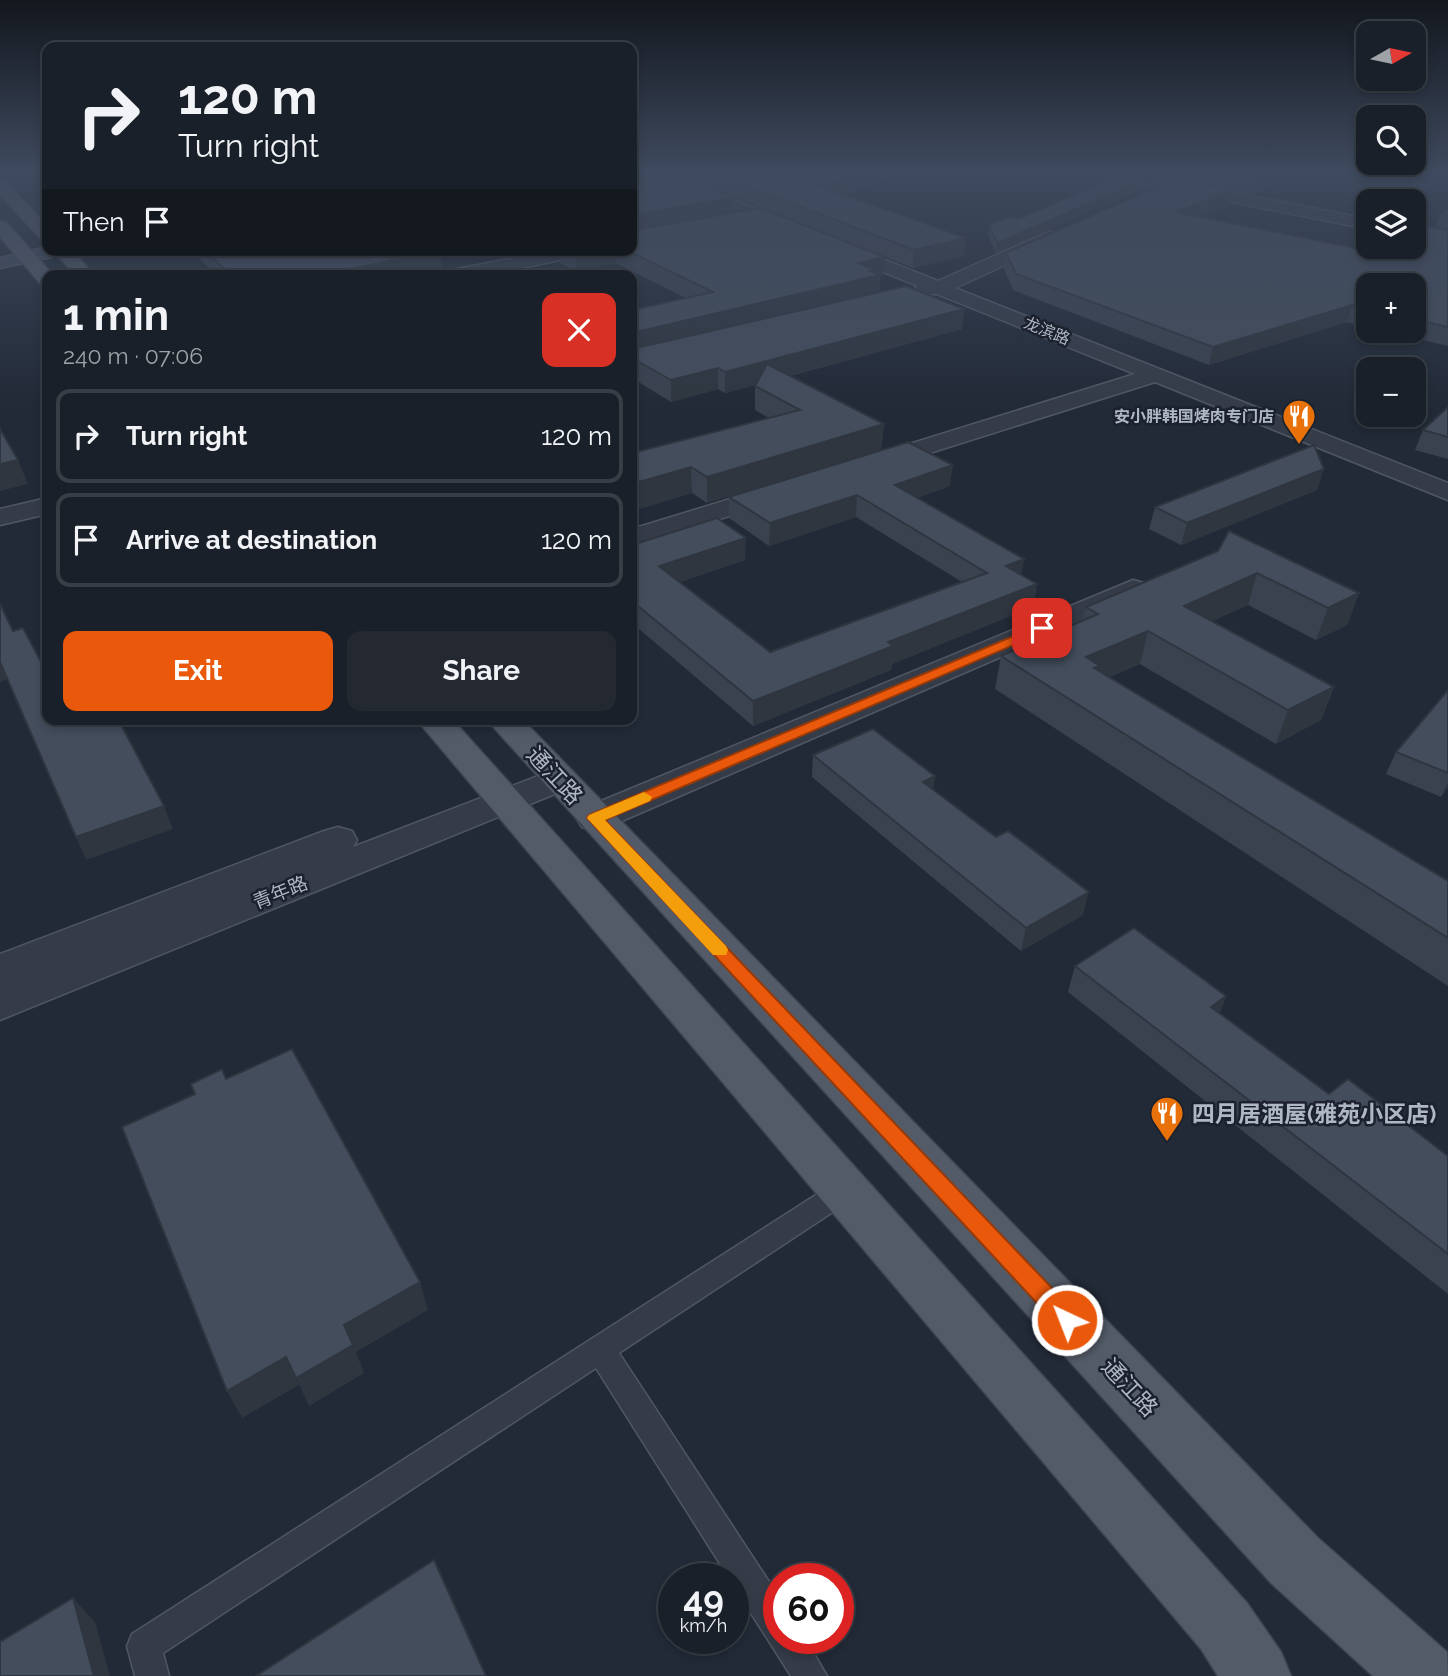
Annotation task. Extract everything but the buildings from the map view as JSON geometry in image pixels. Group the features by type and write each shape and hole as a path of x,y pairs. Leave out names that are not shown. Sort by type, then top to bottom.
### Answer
{"main road":[{"path":"16,249 29,258 42,273"},
{"path":"0,263 42,255"},
{"path":"66,256 80,270"},
{"path":"438,725 1224,1626 1257,1676"},
{"name":"通江路","path":"509,725 1294,1560 1423,1676"}],"street":[{"name":"龙滨路","path":"841,249 1448,492"},
{"path":"899,297 938,288 1025,249"},
{"path":"483,270 554,256"},
{"path":"841,473 1155,375"},
{"path":"637,536 802,485"},
{"path":"0,517 42,507"},
{"path":"595,818 1141,586"},
{"name":"青年路","path":"0,971 551,771"},
{"name":"青年路","path":"0,1003 496,792"}],"lane":[{"path":"152,1676 144,1646 845,1190"},
{"path":"601,1351 763,1603"},
{"path":"796,1654 810,1676"}],"slow traffic":[{"path":"644,797 595,818 719,950"}],"place":[{"name":"安小胖韩国烤肉专门店","path":"1299,446"},
{"name":"四月居酒屋(雅苑小区店)","path":"1167,1143"}],"route":[{"path":"1042,628 595,818 1067,1320"}]}
